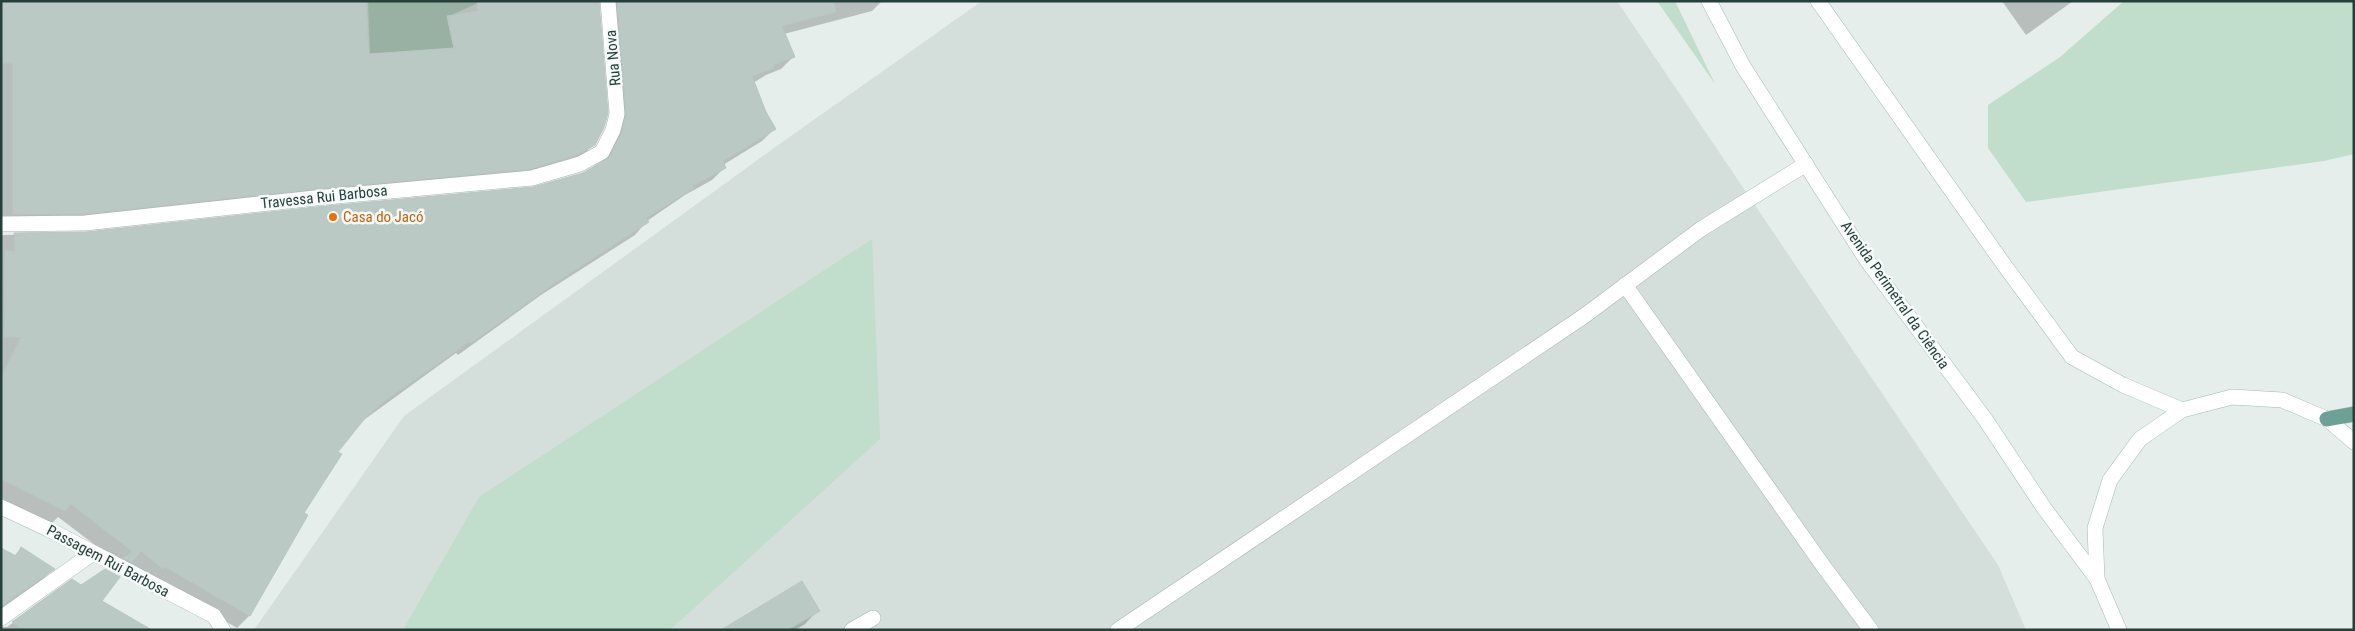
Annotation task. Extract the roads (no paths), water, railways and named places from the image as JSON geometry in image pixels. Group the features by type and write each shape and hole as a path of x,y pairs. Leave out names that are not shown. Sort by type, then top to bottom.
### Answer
{"main road":[{"name":"Rua Nova","path":"608,1 617,114"},
{"name":"Avenida Perimetral da Ciência","path":"1709,1 1743,66 1866,259 1985,419 2044,508 2097,579"},
{"path":"1818,1 2002,262 2072,356 2123,385 2182,410"},
{"name":"Travessa Rui Barbosa","path":"1,224 85,224 315,198 532,178 580,164 602,152 613,130 617,114"},
{"path":"1118,630 1584,316 1701,229 1806,164"},
{"path":"1625,285 1824,567 1871,630"},
{"path":"2117,628 2097,579 2095,528 2110,480 2140,439 2182,410 2232,397 2282,400 2327,419 2354,442"},
{"path":"2327,419 2354,414"},
{"name":"Passagem Rui Barbosa","path":"1,507 214,616 224,630"},
{"path":"1,618 93,553"},
{"path":"852,630 873,618"}],"place":[{"name":"Casa do Jacó","path":"333,217"}]}
